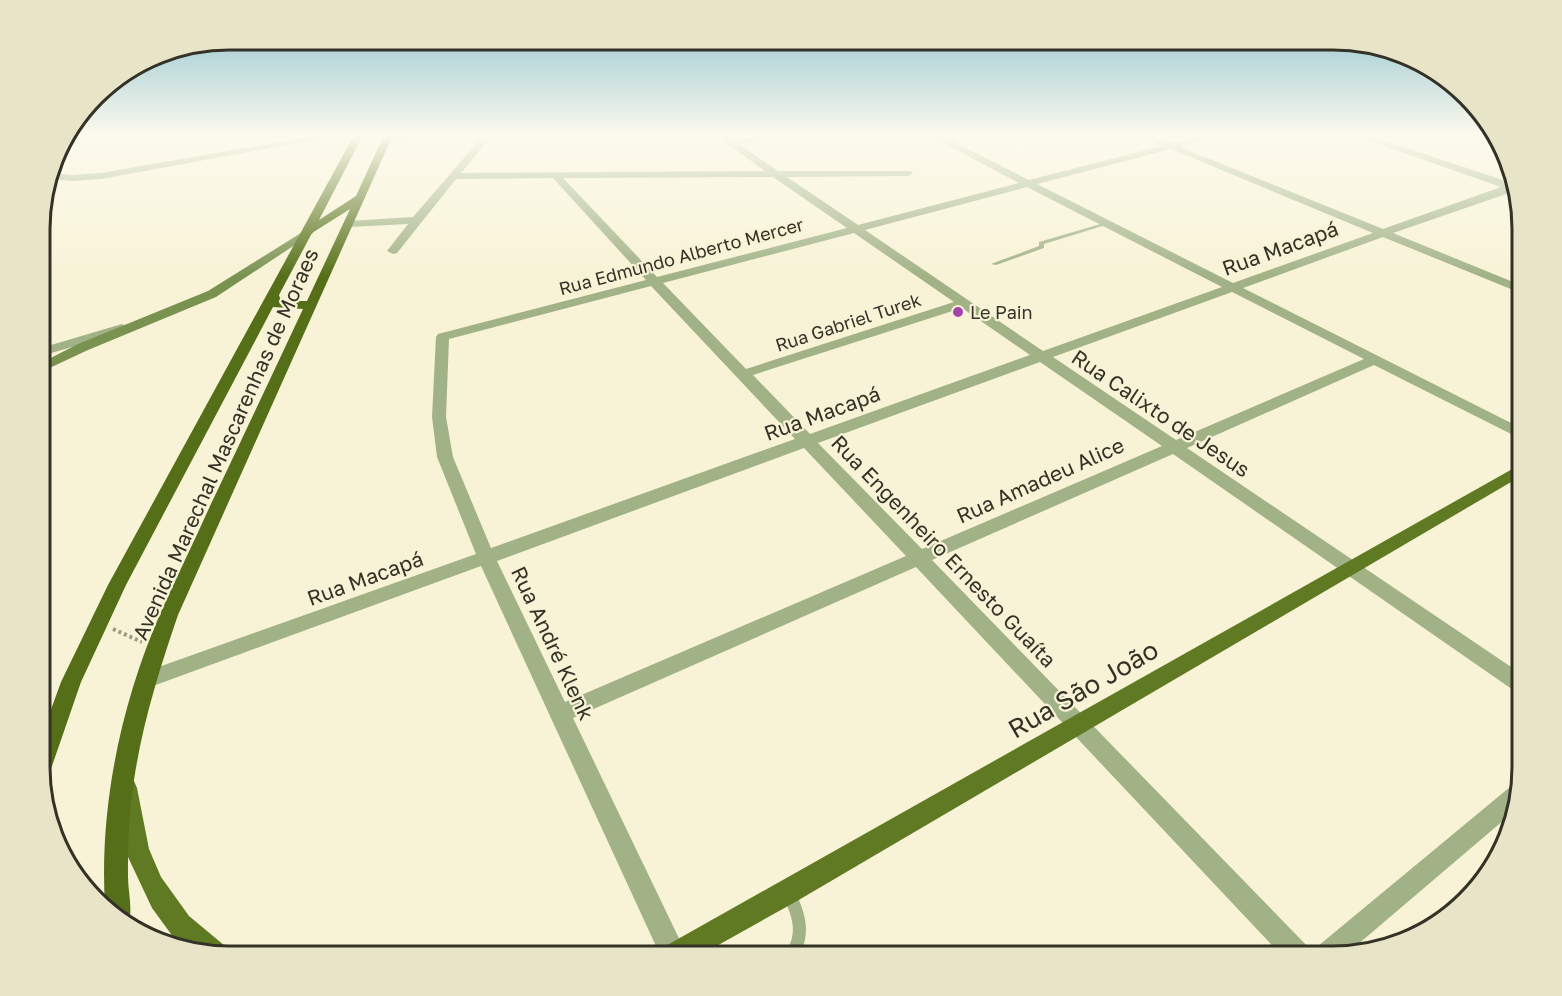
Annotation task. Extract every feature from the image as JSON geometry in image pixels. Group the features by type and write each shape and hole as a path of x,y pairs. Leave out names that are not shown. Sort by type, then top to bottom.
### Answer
{"highway":[{"name":"Avenida Marechal Mascarenhas de Moraes","path":"50,741 71,682 98,623 334,183"},
{"name":"Avenida Marechal Mascarenhas de Moraes","path":"117,907 116,822 123,775 156,648 169,615 368,183"},
{"path":"309,231 362,196"},
{"path":"274,296 278,305 312,305"}],"main road":[{"path":"263,260 281,239 318,214"},
{"path":"50,364 212,294 309,231"},
{"name":"Rua São João","path":"690,946 788,892 1512,474"},
{"path":"123,775 140,857 152,884 170,913 201,944"}],"street":[{"path":"393,251 448,183"},
{"name":"Rua Engenheiro Ernesto Guaíta","path":"562,183 1290,946"},
{"name":"Rua Calixto de Jesus","path":"789,183 1512,678"},
{"path":"1262,183 1512,286"},
{"path":"1028,184 1512,429"},
{"name":"Rua Edmundo Alberto Mercer","path":"443,337 1028,184"},
{"name":"Rua Macapá","path":"146,680 1507,189"},
{"path":"349,224 416,220"},
{"name":"Rua Gabriel Turek","path":"743,374 964,303"},
{"path":"50,349 143,322"},
{"name":"Rua André Klenk","path":"443,337 441,437 446,457 486,557 667,946"},
{"name":"Rua Amadeu Alice","path":"560,714 1374,360"},
{"path":"1335,946 1509,801"}],"lane":[{"path":"994,264 1042,247 1041,243 1106,224"},
{"path":"788,892 799,913 802,933 796,946"}],"path":[{"path":"98,623 156,648"}],"place":[{"name":"Le Pain","path":"958,312"}]}
